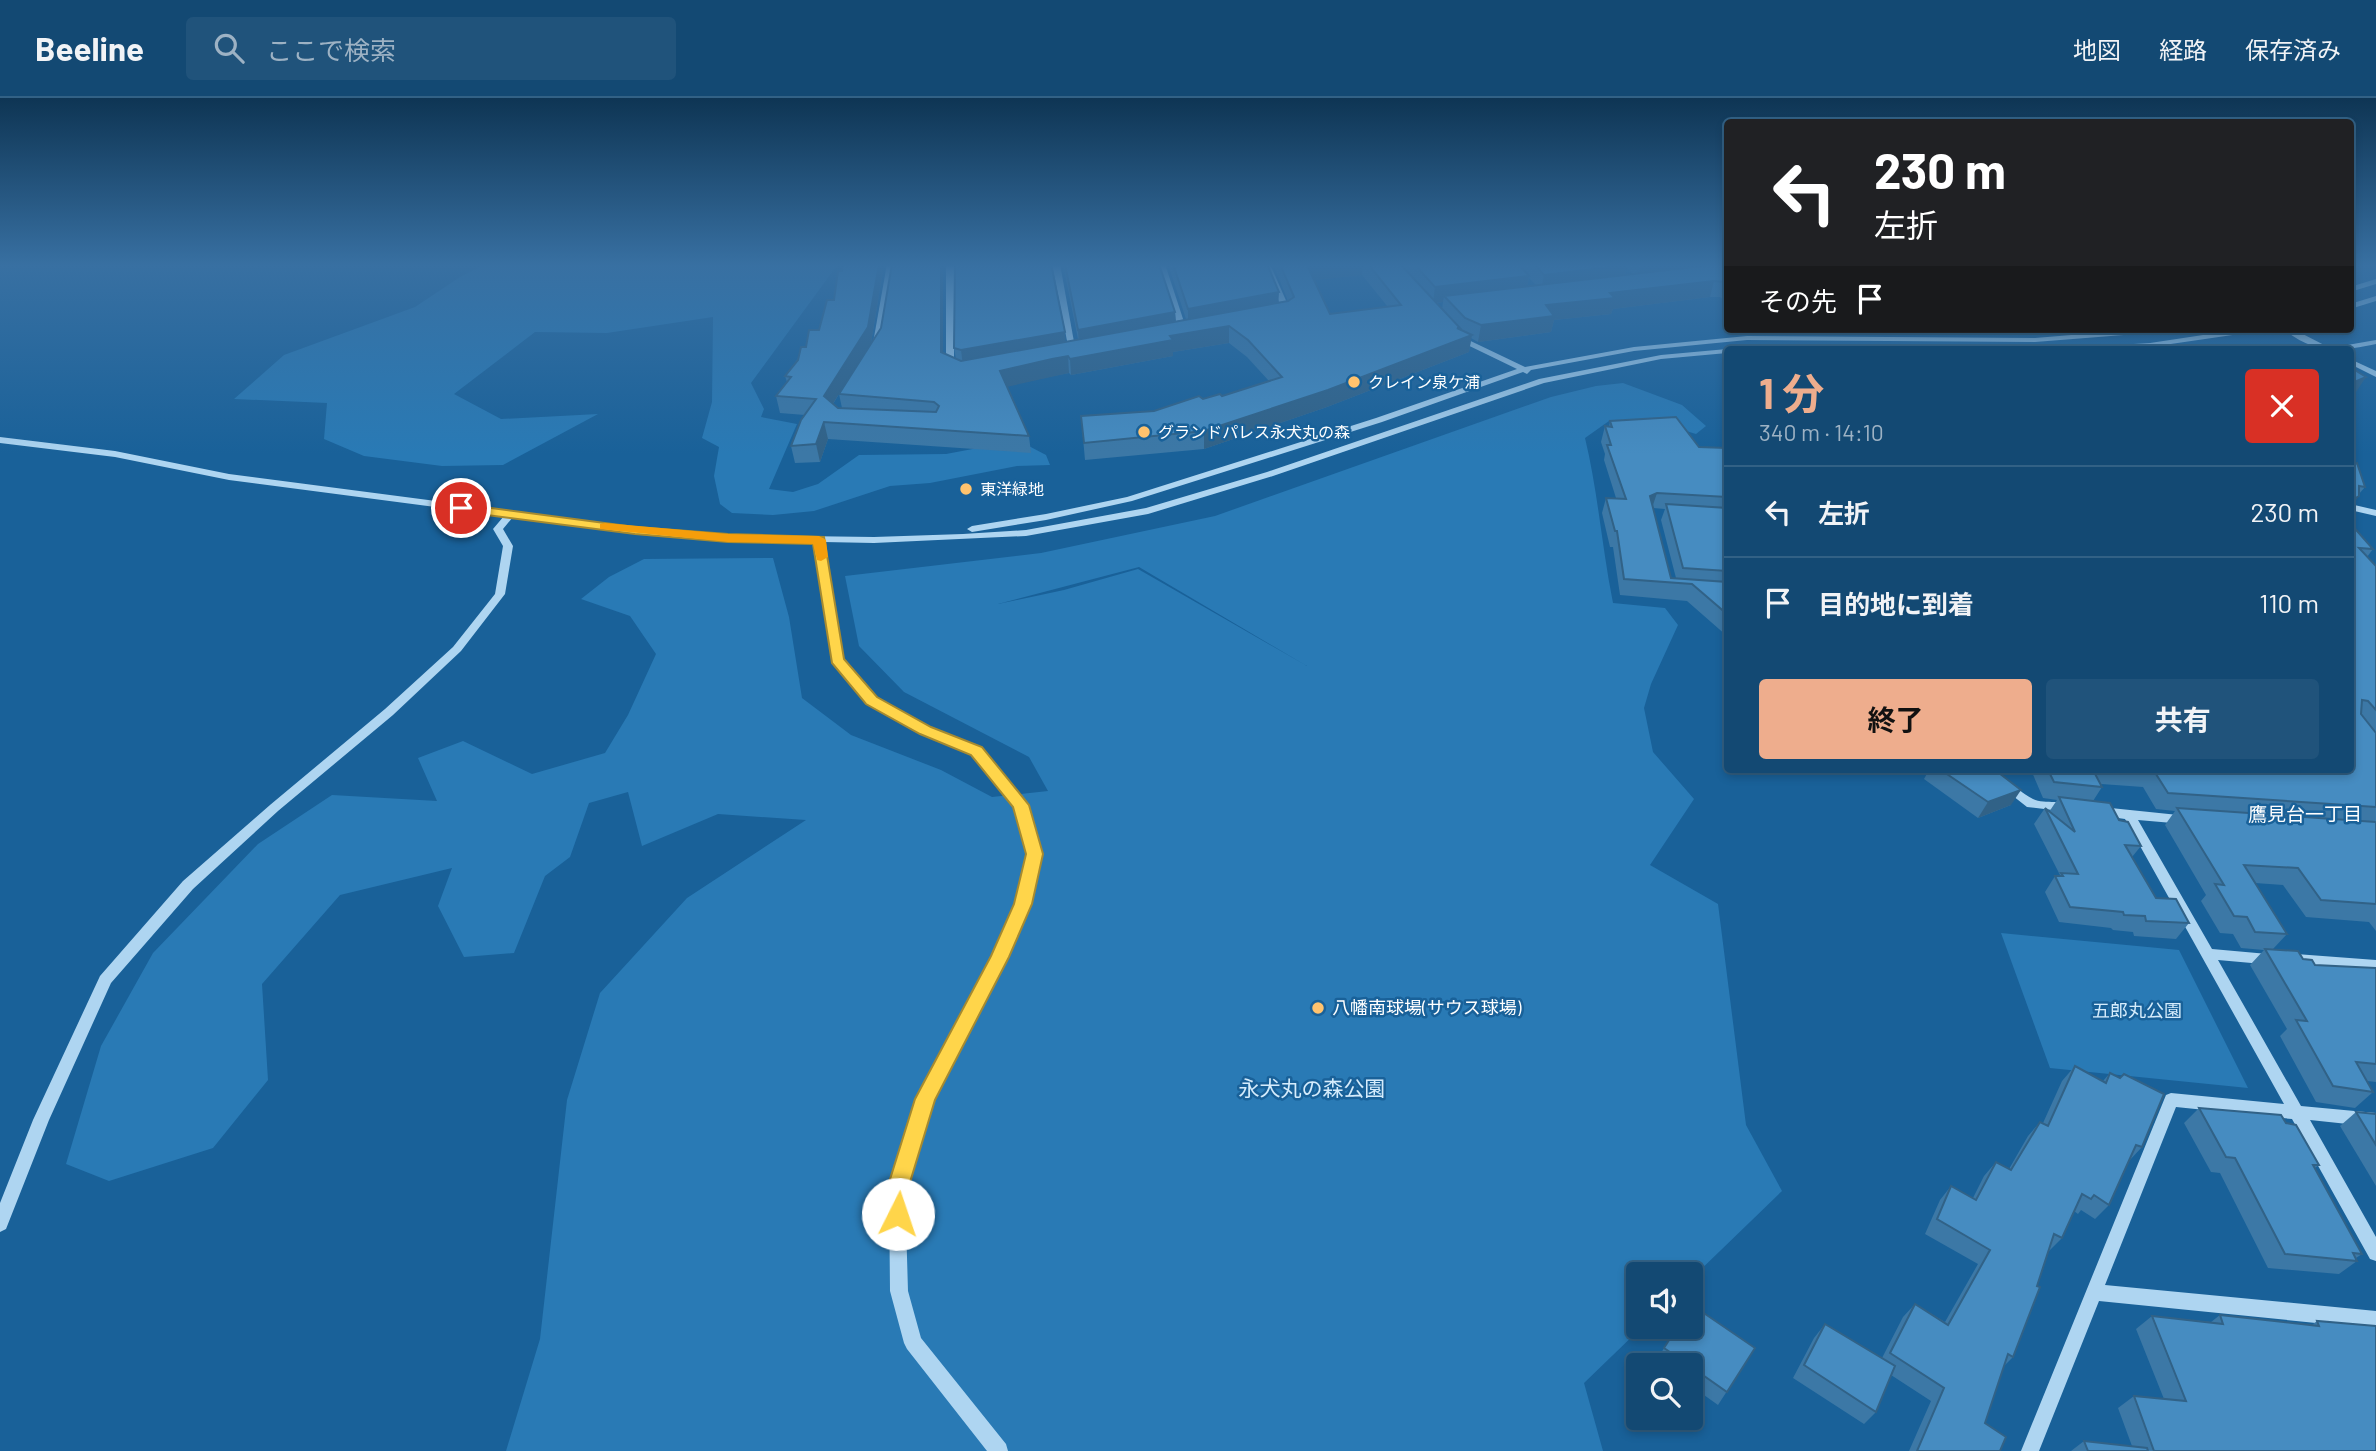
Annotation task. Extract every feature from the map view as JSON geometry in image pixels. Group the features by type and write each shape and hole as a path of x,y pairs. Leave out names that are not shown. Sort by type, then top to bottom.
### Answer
{"street":[{"path":"870,355 877,344 880,327"},
{"path":"950,327 950,369 963,372"},
{"path":"1068,327 1073,351"},
{"path":"1182,327 1183,331"},
{"path":"1449,328 1458,338 1525,369 1542,381"},
{"path":"1169,334 1196,329"},
{"path":"874,540 979,528 1129,499 1379,420 1525,369 1634,349 1747,338 2035,340 2123,333"},
{"path":"2134,346 2232,333"},
{"path":"2295,333 2322,346"},
{"path":"2353,346 2376,342"},
{"path":"1061,353 1087,348"},
{"path":"0,440 115,454 229,477 701,536 874,540 1026,533 1148,511 1259,478 1542,381 1661,357 1724,351"},
{"path":"2354,363 2376,374"},
{"path":"2354,508 2376,513"},
{"path":"0,1224 41,1120 105,980 188,885 274,808 389,712 457,649 500,594 508,546 498,529 510,514"},
{"path":"819,540 837,660 872,700 925,730 976,751 1020,805 1034,854 1023,904 1000,957 925,1099 897,1189 899,1291 913,1343 999,1451"},
{"path":"1990,773 2031,804 2197,820"},
{"path":"2129,815 2376,1253"},
{"path":"2207,954 2376,965"},
{"path":"2030,1451 2171,1100 2376,1120"},
{"path":"2094,1292 2376,1320"}],"green space":[{"path":"360,327 646,327 607,333 535,332 454,394 501,419 598,414 503,465 442,466 364,456 324,439 327,403 234,399 284,355"},
{"path":"713,327 792,327 751,383 764,409 761,417 797,424 769,489 793,492 818,484 859,455 946,454 999,444 1025,444 1046,455 1050,465 1017,466 930,483 890,486 814,511 773,515 732,513 720,504 714,476 719,447 702,438 712,402"},
{"name":"永犬丸の森公園","path":"1623,383 1682,405 1706,426 1696,434 1647,419 1609,421 1585,438 1613,603 1665,608 1678,625 1651,684 1644,708 1653,752 1694,799 1650,865 1718,904 1746,1125 1782,1191 1703,1267 1703,1262 1626,1262 1626,1339 1630,1339 1584,1383 1603,1451 506,1451 540,1339 567,1100 600,993 687,898 806,820 718,814 642,846 628,792 589,803 570,857 545,876 514,953 464,957 438,906 452,868 340,895 262,984 268,1080 213,1148 109,1181 66,1164 101,1046 153,953 258,844 332,795 437,801 418,758 463,741 532,774 605,753 628,715 656,654 630,616 581,599 609,577 644,559 773,558 789,617 802,698 851,735 941,770 992,797 1048,791 1029,757 904,692 859,646 845,576 1041,553 1215,516 1551,397 1596,386","holes":["1139,567 1307,666 1138,569 1064,590 998,604"]},
{"name":"五郎丸公園","path":"2001,933 2179,950 2248,1088 2050,1068"}],"building":[{"path":"820,327 868,327 824,396 838,408 936,412 939,406 934,402 839,394 881,327 941,327 941,352 961,361 1146,327 1222,327 1170,336 1173,340 1070,359 1068,356 1000,371 1029,436 824,422 816,444 791,446 801,420 816,399 776,396 791,377 785,376 798,360 801,347 806,347 809,330 819,330"},
{"path":"954,327 1064,327 1065,332 961,350 954,348"},
{"path":"1231,327 1459,327 1457,328 1472,335 1328,390 1204,431 1084,443 1081,416 1154,411 1199,396 1203,399 1220,394 1222,396 1282,377 1248,340"},
{"path":"2354,370 2366,377 2354,382"},
{"path":"1676,417 1699,447 1724,448 1724,497 1657,493 1650,496 1671,578 1724,582 1724,611 1692,584 1624,579 1617,531 1606,498 1626,499 1607,445 1611,445 1605,426 1612,427 1610,421"},
{"path":"2357,463 2365,487 2359,486 2359,496 2354,499 2354,464"},
{"path":"1666,504 1724,508 1724,571 1683,568"},
{"path":"2354,528 2373,549 2359,548 2376,566 2376,710 2368,701 2362,700 2361,714 2376,733 2376,807 2168,793 2155,773 2354,773"},
{"path":"1945,773 1999,773 2021,790 1988,802"},
{"path":"2050,773 2095,773 2102,787 2054,782"},
{"path":"2059,797 2110,803 2119,820 2128,822 2141,846 2125,845 2156,898 2176,899 2189,923 2146,921 2145,916 2070,907 2055,876 2063,876 2061,873 2078,874 2045,808 2075,832"},
{"path":"2177,808 2376,822 2376,904 2321,900 2298,868 2244,865 2287,934 2255,932 2247,917 2234,916 2215,884 2224,885"},
{"path":"2265,949 2298,951 2303,959 2312,960 2315,965 2376,968 2376,1064 2356,1062 2373,1092 2333,1086 2296,1020 2307,1021"},
{"path":"2075,1066 2106,1083 2110,1073 2120,1078 2124,1074 2164,1094 2142,1147 2136,1145 2109,1205 2094,1195 2091,1199 2082,1194 2062,1238 2054,1234 2037,1286 2040,1287 2013,1357 2008,1354 1985,1423 2006,1437 2000,1451 1917,1451 1944,1388 1890,1353 1915,1304 1948,1325 1990,1250 1937,1219 1951,1186 1976,1200 1996,1162 2011,1170 2040,1122 2048,1126"},
{"path":"2199,1108 2281,1115 2286,1123 2296,1125 2319,1165 2313,1165 2362,1254 2353,1253 2357,1261 2285,1254 2235,1158 2226,1157"},
{"path":"2356,1112 2376,1114 2376,1145"},
{"path":"1703,1313 1755,1348 1727,1392 1703,1375 1703,1353 1671,1353 1664,1348 1670,1339 1703,1339"},
{"path":"2220,1315 2319,1326 2317,1321 2376,1326 2376,1451 2154,1451 2134,1396 2186,1401 2152,1316 2223,1324"},
{"path":"1825,1324 1895,1366 1876,1412 1804,1365"},
{"path":"2084,1441 2147,1448 2148,1451 2088,1451"}],"slow traffic":[{"path":"605,527 728,538 819,540 821,557"}],"place":[{"name":"クレイン泉ケ浦","path":"1354,382"},
{"name":"グランドパレス永犬丸の森","path":"1144,432"},
{"name":"東洋緑地","path":"966,489"},
{"name":"八幡南球場(サウス球場)","path":"1318,1008"}],"district":[{"name":"鷹見台一丁目","path":"2305,814"}],"route":[{"path":"461,508 635,530 728,538 819,540 837,660 872,700 925,730 976,751 1020,805 1034,854 1023,904 1000,957 925,1099 897,1189 898,1214"}]}
